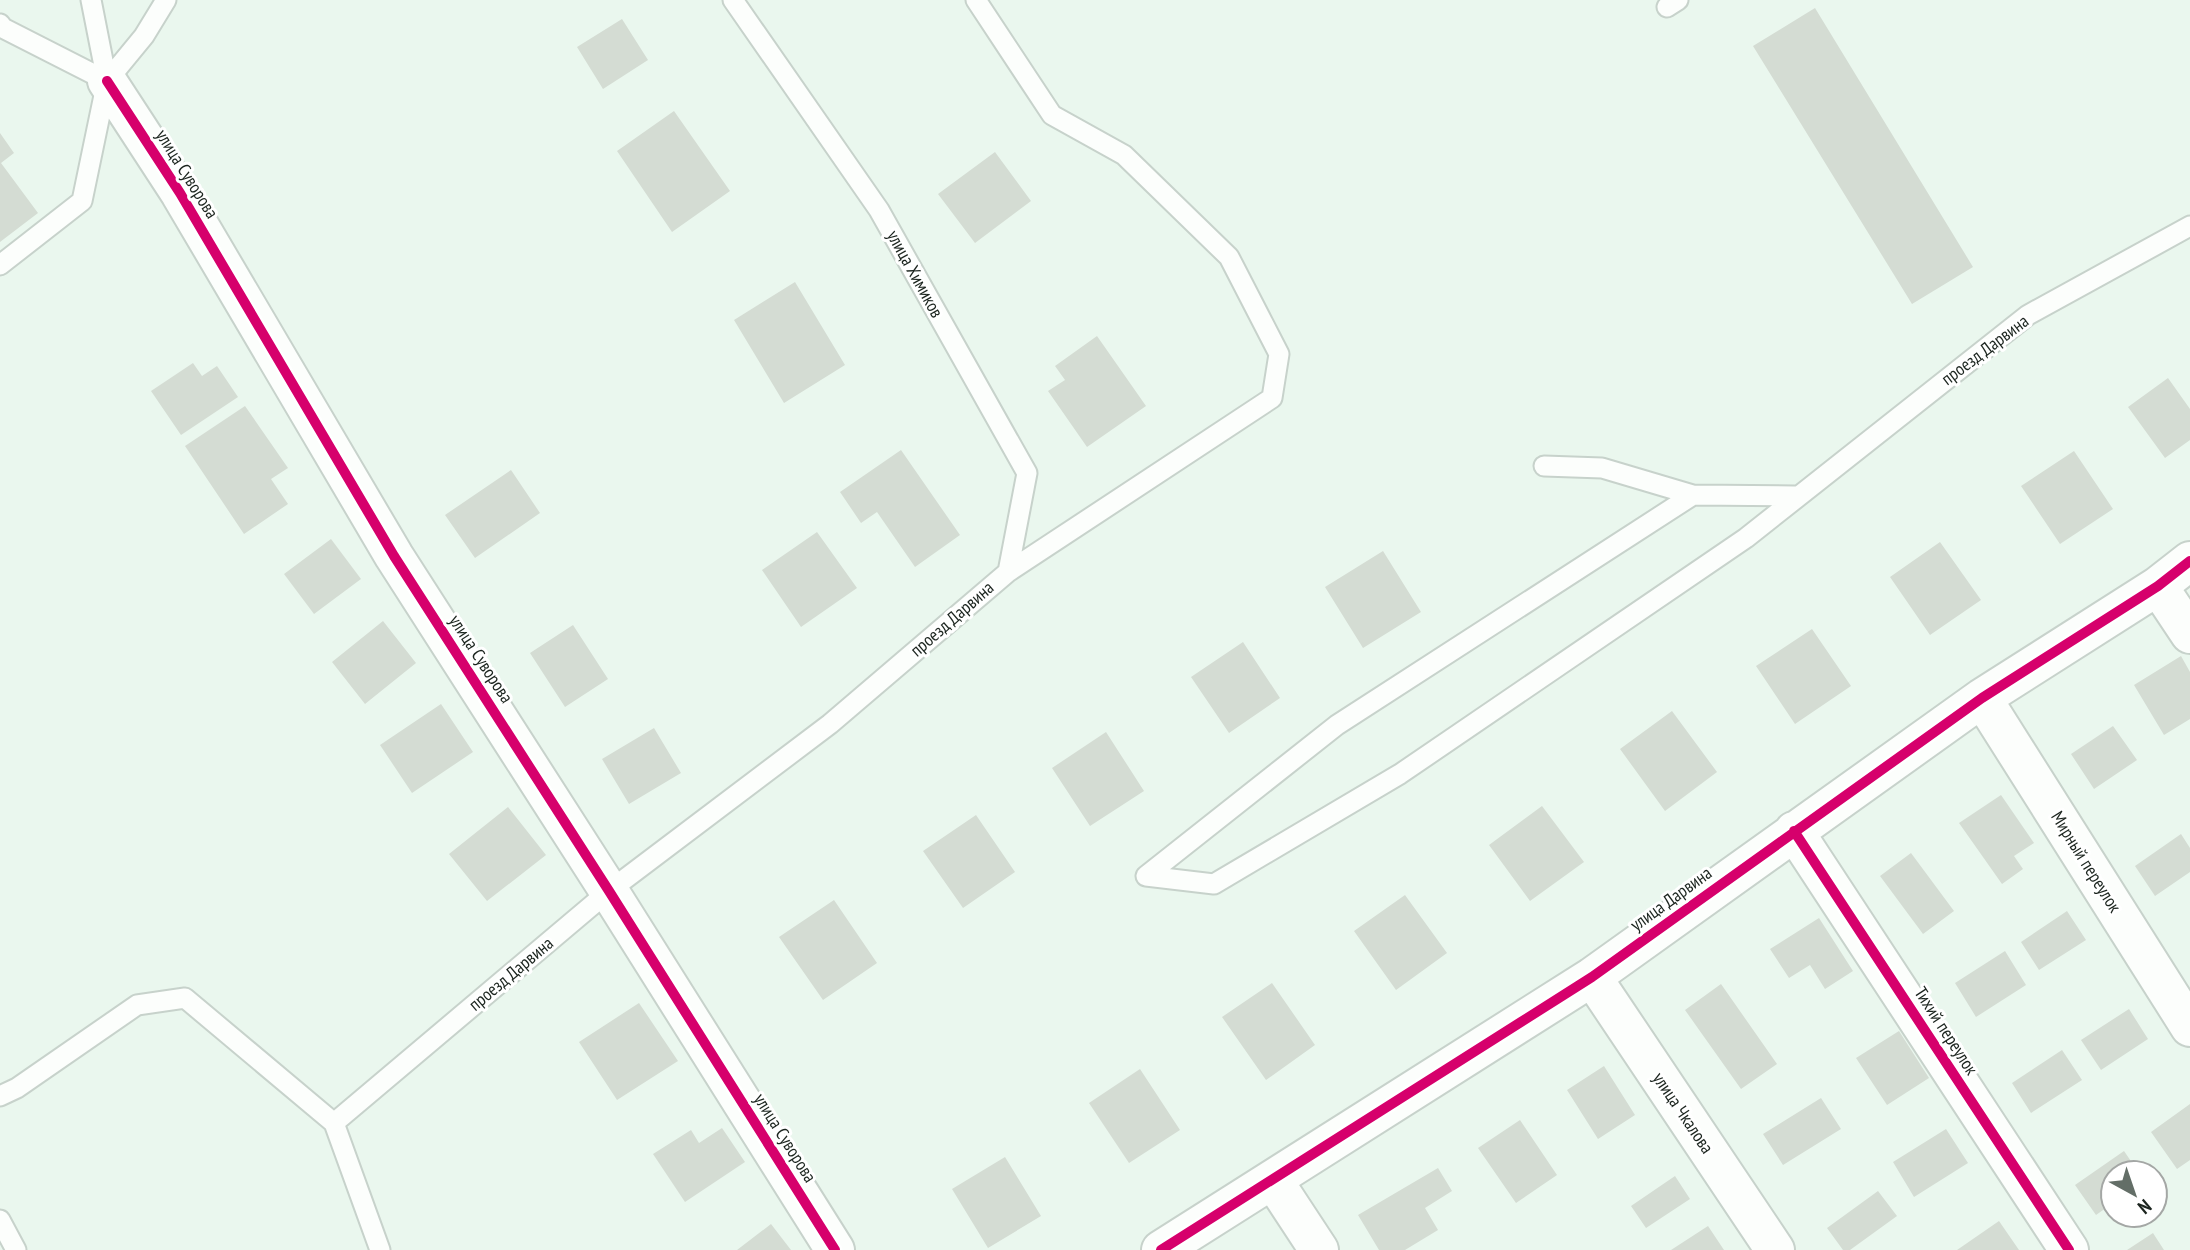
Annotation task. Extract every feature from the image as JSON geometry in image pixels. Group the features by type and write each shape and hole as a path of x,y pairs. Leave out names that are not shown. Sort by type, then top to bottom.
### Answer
{"street":[{"name":"улица Суворова","path":"107,81 180,193 394,556 835,1250"},
{"name":"улица Дарвина","path":"1161,1250 1592,977 1982,698 2158,586 2190,561"},
{"path":"2158,586 2190,634"},
{"name":"Мирный переулок","path":"1982,698 2190,1027"},
{"name":"Тихий переулок","path":"1794,831 2069,1250"},
{"name":"улица Чкалова","path":"1592,977 1775,1250"},
{"path":"1273,1181 1319,1250"}],"lane":[{"path":"0,265 82,201 107,81 91,0"},
{"path":"107,81 144,36 166,0"},
{"name":"улица Химиков","path":"733,0 878,210 1027,473 1007,572"},
{"name":"проезд Дарвина","path":"334,1123 609,891 830,724 1007,572 1272,398 1279,354 1229,257 1124,155 1052,115 976,0"},
{"path":"0,24 3,28 107,81"},
{"name":"проезд Дарвина","path":"1693,495 1337,725 1146,876 1214,884 1400,774 1745,538 2028,315 2190,226"},
{"path":"1544,466 1602,468 1693,495 1795,496"},
{"path":"0,1096 17,1088 137,1004 185,998 334,1123 380,1250"},
{"path":"0,1220 16,1250"}],"building":[{"path":"1815,8 1973,267 1912,304 1753,46"},
{"path":"622,19 648,60 603,89 577,47"},
{"path":"674,111 730,191 672,232 617,151"},
{"path":"0,133 14,153 1,163 38,213 0,242"},
{"path":"995,152 1031,201 975,243 938,194"},
{"path":"795,282 845,365 784,403 734,320"},
{"path":"1097,336 1146,406 1087,447 1048,391 1065,380 1055,366"},
{"path":"193,363 202,376 217,366 238,397 181,435 151,391"},
{"path":"2168,378 2190,409 2190,440 2165,458 2128,407"},
{"path":"245,406 288,468 271,479 288,504 244,534 185,446"},
{"path":"901,450 960,535 915,567 877,512 861,523 840,492"},
{"path":"2074,451 2113,509 2060,544 2021,486"},
{"path":"511,470 540,513 475,558 445,515"},
{"path":"817,532 857,588 801,627 762,570"},
{"path":"331,539 361,579 314,614 284,574"},
{"path":"1940,542 1981,600 1930,635 1890,577"},
{"path":"1383,551 1421,612 1363,648 1325,587"},
{"path":"383,621 416,663 365,704 332,662"},
{"path":"573,625 608,679 565,707 530,653"},
{"path":"1812,629 1851,686 1795,724 1756,666"},
{"path":"1243,642 1280,698 1229,733 1191,677"},
{"path":"2181,656 2190,672 2190,719 2164,735 2134,685"},
{"path":"441,704 473,752 412,793 380,745"},
{"path":"1672,711 1717,772 1665,811 1620,749"},
{"path":"2113,726 2137,760 2094,789 2071,754"},
{"path":"654,728 681,773 629,804 602,759"},
{"path":"1106,732 1144,791 1090,826 1052,768"},
{"path":"2001,795 2034,843 2014,856 2023,869 2002,884 1959,823"},
{"path":"1542,806 1584,862 1530,901 1489,845"},
{"path":"508,807 546,855 487,901 449,854"},
{"path":"976,815 1015,872 963,908 923,851"},
{"path":"2181,834 2190,848 2190,872 2155,896 2135,866"},
{"path":"1911,853 1954,911 1923,934 1880,876"},
{"path":"1405,895 1447,953 1396,990 1354,931"},
{"path":"834,900 877,963 823,1000 779,937"},
{"path":"2067,911 2086,940 2039,970 2021,942"},
{"path":"1819,918 1853,971 1825,989 1810,965 1789,978 1770,949"},
{"path":"2005,951 2026,985 1976,1017 1955,983"},
{"path":"1272,983 1315,1045 1266,1080 1222,1017"},
{"path":"1721,984 1777,1064 1741,1089 1685,1010"},
{"path":"639,1003 678,1061 617,1100 579,1042"},
{"path":"2129,1009 2148,1039 2101,1070 2081,1040"},
{"path":"1899,1031 1929,1078 1887,1105 1856,1058"},
{"path":"2062,1050 2082,1080 2031,1113 2012,1083"},
{"path":"1604,1066 1635,1115 1598,1139 1567,1090"},
{"path":"1140,1069 1180,1130 1129,1163 1089,1103"},
{"path":"1821,1098 1841,1129 1783,1165 1763,1134"},
{"path":"2190,1104 2190,1160 2177,1169 2151,1132"},
{"path":"1520,1120 1557,1175 1516,1203 1478,1148"},
{"path":"722,1128 745,1162 685,1202 653,1154 691,1130 699,1143"},
{"path":"1946,1129 1968,1163 1914,1197 1893,1162"},
{"path":"2124,1151 2129,1159 2112,1159"},
{"path":"1005,1157 1041,1216 988,1248 952,1189"},
{"path":"1438,1168 1452,1191 1425,1208 1438,1230 1405,1250 1379,1250 1358,1215"},
{"path":"2099,1168 2099,1213 2096,1215 2075,1185"},
{"path":"1675,1176 1690,1199 1646,1228 1631,1206"},
{"path":"1878,1191 1897,1216 1850,1250 1843,1250 1827,1228"},
{"path":"1999,1221 2019,1250 1957,1250"},
{"path":"771,1224 791,1250 737,1250"},
{"path":"1708,1226 1724,1250 1671,1250"},
{"path":"2153,1233 2164,1250 2127,1250"}],"cycle path":[{"path":"107,81 180,193 394,556 835,1250"},
{"path":"1161,1250 1592,977 1982,698 2158,586 2190,561"},
{"path":"1794,831 2069,1250"}]}
